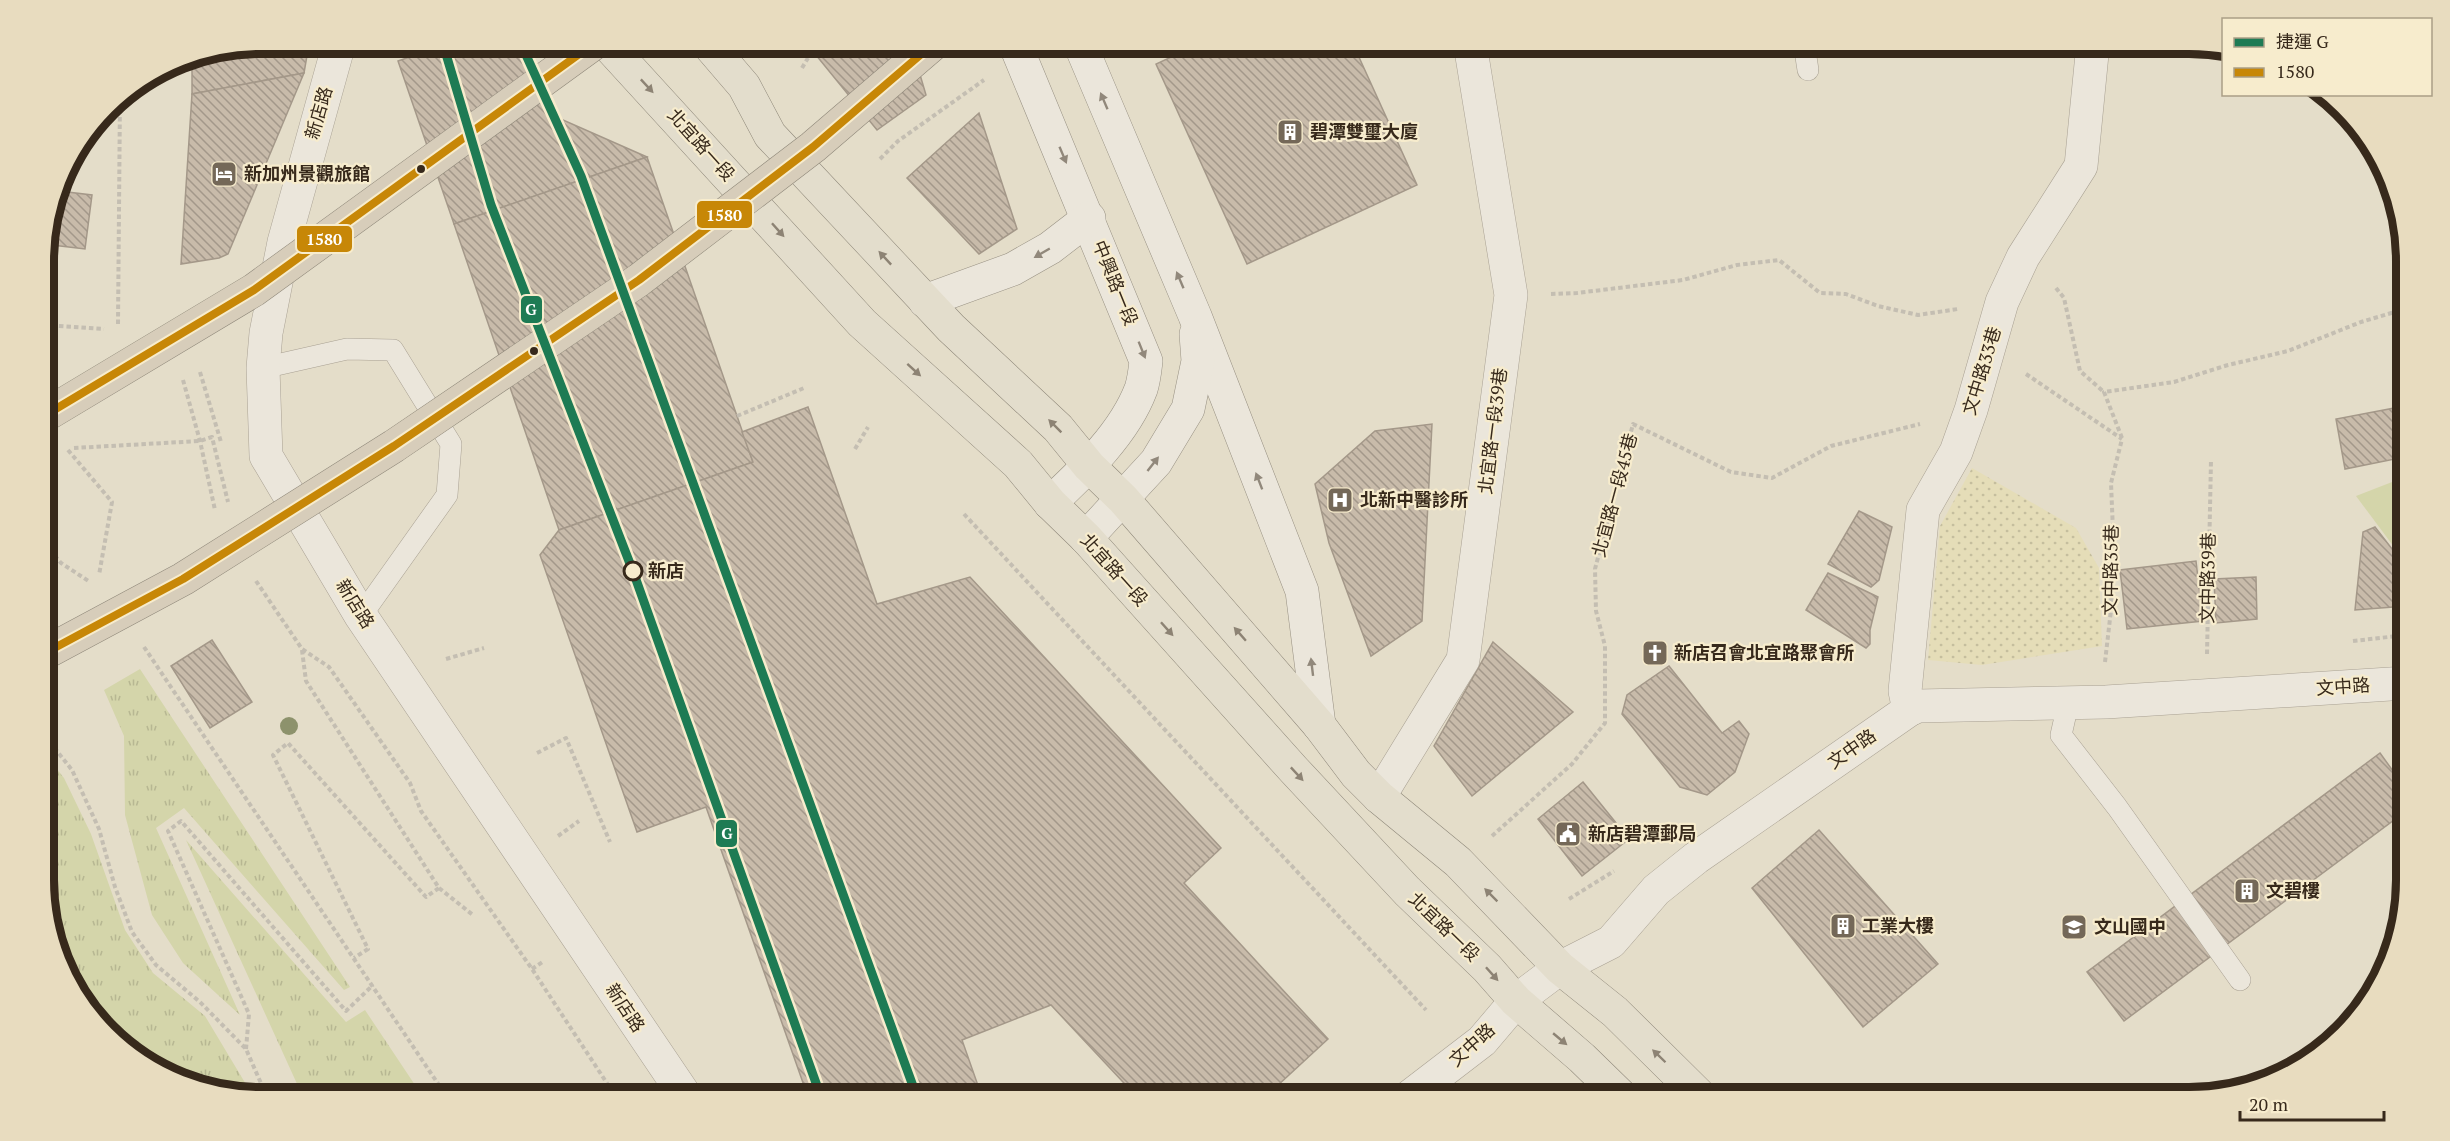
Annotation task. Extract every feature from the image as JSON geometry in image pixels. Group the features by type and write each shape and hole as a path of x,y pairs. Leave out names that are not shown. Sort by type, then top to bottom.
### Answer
{"highway":[{"path":"54,410 254,290 579,54"},
{"path":"54,648 194,572 394,446 639,280 813,147 921,54"}],"main road":[{"name":"北宜路一段","path":"616,54 862,323 1018,464 1050,503 1086,538 1294,770 1407,891 1486,968 1516,1001 1612,1087"},
{"path":"717,54 744,86 770,135 951,328 1058,428 1089,466 1123,499 1319,725 1356,774 1379,797 1458,862 1560,968 1615,1012 1691,1087"}],"street":[{"name":"新店路","path":"336,54 284,242 266,333 263,368 266,456 361,616 679,1087"},
{"path":"733,54 744,86"},
{"name":"中興路一段","path":"1020,54 1146,361 1139,393 1121,424 1089,466 1050,503"},
{"path":"1084,54 1195,316 1302,591 1319,725"},
{"name":"北宜路一段39巷","path":"1379,797 1463,660 1510,295 1472,54"},
{"name":"文中路33巷","path":"1909,710 1905,691 1923,510 1956,452 1971,410 2002,302 2023,256 2080,166 2092,54"},
{"path":"925,301 1013,269 1050,248 1089,218"},
{"path":"1086,538 1156,462 1188,409 1198,361 1195,316"},
{"name":"文中路","path":"1422,1087 1482,1041 1516,1001 1560,968 1611,942 1656,890 1696,858 1917,706 2068,704 2396,684"}],"lane":[{"path":"1806,54 1808,70"},
{"path":"263,368 347,348 393,350 451,444 447,495 361,616"},
{"path":"2068,704 2061,735 2117,807 2240,980"}],"path":[{"path":"880,159 898,141 1013,54"},
{"path":"802,68 808,58"},
{"path":"117,330 120,110"},
{"path":"2041,227 2050,281 2064,298 2080,371 2104,392 2122,439"},
{"path":"1510,295 1577,293 1683,280 1737,265 1779,260 1820,293 1846,294 1878,306 1918,315 2002,302"},
{"path":"2104,392 2174,382 2228,365 2288,351 2361,322 2396,312"},
{"path":"54,326 107,330"},
{"path":"2021,365 2026,375 2122,439"},
{"path":"183,378 200,441 213,506 218,516"},
{"path":"737,416 804,388"},
{"name":"北宜路一段45巷","path":"1458,862 1503,828 1572,764 1605,723 1605,646 1596,611 1595,569 1633,424 1731,472 1772,478 1831,446 1971,410"},
{"path":"855,449 868,427"},
{"name":"文中路35巷","path":"2106,702 2105,668 2111,610 2111,483 2122,439"},
{"path":"98,576 112,502 68,449 200,441"},
{"name":"文中路39巷","path":"2208,697 2211,460"},
{"path":"964,514 1426,1010"},
{"path":"54,555 61,563 96,586"},
{"path":"252,574 302,649 329,668 410,783 421,811 532,969 609,1087"},
{"path":"140,642 440,1087"},
{"path":"446,659 484,648"},
{"path":"302,649 306,681 439,888 473,915"},
{"path":"537,753 566,738 610,842"},
{"path":"354,958 368,949 273,755 288,743 426,897 439,888"},
{"path":"54,747 72,770 94,819 132,932 156,965 200,1002 246,1049 262,1087"},
{"path":"246,1049 249,1014 168,831 181,820 346,1011 373,985"},
{"path":"556,838 579,821"},
{"path":"1569,899 1581,894"}],"shaded area":[{"path":"1972,468 2076,528 2099,568 2102,646 1982,665 1928,660 1940,526"}],"green space":[{"path":"2396,480 2396,550 2356,496"},
{"path":"140,669 350,987 344,990 184,808 156,828 240,1015 183,963 152,915 125,815 124,736 104,690"},
{"path":"54,765 64,778 91,834 125,930 153,973 205,1016 248,1087 194,1076 157,1059 115,1026 82,984 61,934 56,907"},
{"path":"186,840 346,1022 365,1010 416,1087 298,1087"}],"building":[{"path":"261,54 307,54 304,73 192,94 192,66 207,61"},
{"path":"418,54 525,54 547,113 647,157 454,224 398,61"},
{"path":"815,54 914,54 926,95 877,130"},
{"name":"碧潭雙璽大廈","path":"1178,54 1358,54 1417,185 1247,264 1156,64"},
{"name":"新加州景觀旅館","path":"304,73 228,254 219,258 181,264 192,94"},
{"path":"979,113 1017,229 979,254 907,178"},
{"path":"647,157 753,462 559,530 454,224"},
{"path":"66,192 92,195 85,249 54,245"},
{"path":"808,407 877,604 970,577 1221,848 1184,883 1328,1039 1276,1087 1128,1087 1051,1005 962,1040 978,1087 804,1087 706,807 637,832 540,555 559,530 753,462 742,432"},
{"path":"2396,408 2396,459 2345,469 2336,419"},
{"path":"1432,424 1422,621 1371,656 1329,543 1315,484 1375,431"},
{"path":"1859,511 1892,527 1879,580 1871,587 1828,564"},
{"path":"2375,527 2396,554 2396,607 2355,610 2363,532"},
{"path":"2196,561 2203,621 2127,629 2120,570"},
{"path":"1828,573 1878,597 1870,630 1870,644 1866,648 1806,610"},
{"path":"2256,577 2257,619 2216,623 2214,579"},
{"path":"212,640 252,702 210,728 171,666"},
{"path":"1493,642 1573,712 1472,796 1434,746"},
{"path":"1669,666 1722,733 1739,721 1749,734 1735,772 1707,795 1680,787 1622,714 1627,695"},
{"name":"文碧樓","path":"2380,753 2396,775 2396,818 2124,1021 2087,972"},
{"path":"1583,782 1629,839 1582,876 1538,819"},
{"name":"工業大樓","path":"1819,830 1938,964 1863,1027 1752,888"}],"metro line":[{"name":"G","path":"446,54 491,205 634,574 817,1087"},
{"name":"G","path":"526,54 581,176 913,1087"}],"transit line":[{"name":"1580","path":"54,410 254,290 579,54"},
{"name":"1580","path":"54,648 183,579 394,446 639,280 813,147 921,54"}],"place":[{"name":"碧潭雙璽大廈","path":"1290,132"},
{"name":"新加州景觀旅館","path":"224,174"},
{"name":"北新中醫診所","path":"1340,500"},
{"name":"新店","path":"633,571"},
{"name":"新店召會北宜路聚會所","path":"1655,653"},
{"name":"新店碧潭郵局","path":"1568,834"},
{"name":"文碧樓","path":"2247,891"},
{"name":"工業大樓","path":"1843,926"},
{"name":"文山國中","path":"2074,927"}]}
